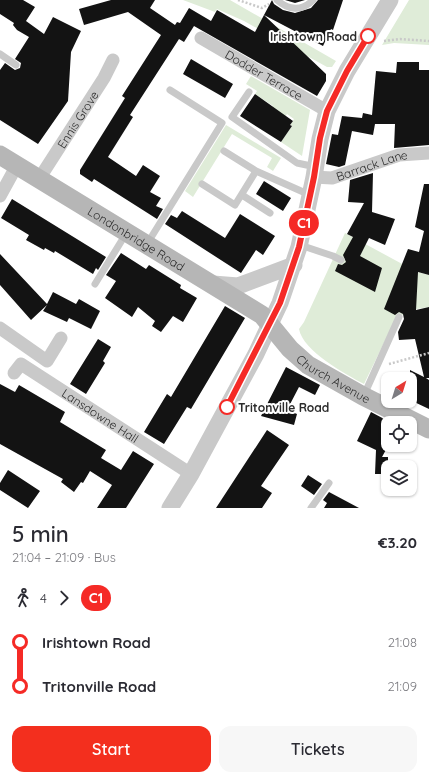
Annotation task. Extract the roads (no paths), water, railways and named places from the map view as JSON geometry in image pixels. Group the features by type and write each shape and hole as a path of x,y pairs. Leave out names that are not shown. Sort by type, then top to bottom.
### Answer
{"main road":[{"name":"Londonbridge Road","path":"0,154 213,284 262,315 271,324"},
{"name":"Church Avenue","path":"271,324 290,349 308,365 363,396 429,429"}],"street":[{"path":"170,508 191,474 271,324 294,265 327,111 347,71 390,0"},
{"name":"Dodder Terrace","path":"201,38 327,111"},
{"name":"Ennis Grove","path":"39,179 114,60"},
{"name":"Barrack Lane","path":"315,172 332,178 399,155 429,153"},
{"path":"0,196 17,165"},
{"path":"213,284 238,286 294,265"},
{"path":"0,328 47,361 62,338"},
{"name":"Lansdowne Hall","path":"14,373 21,364 191,474"}],"lane":[{"path":"275,1 294,9 302,8 312,0"},
{"path":"0,54 16,65"},
{"path":"147,244 222,123 170,90"},
{"path":"249,92 232,117 297,163 315,172"},
{"path":"224,151 256,172 310,195"},
{"path":"202,184 235,205 256,172"},
{"path":"242,195 270,213"},
{"path":"95,284 127,232"},
{"path":"299,245 333,256 340,260"},
{"path":"363,396 399,317"},
{"path":"311,508 329,482"}],"place":[{"name":"Irishtown Road","path":"368,36"},
{"name":"Tritonville Road","path":"227,407"}]}
